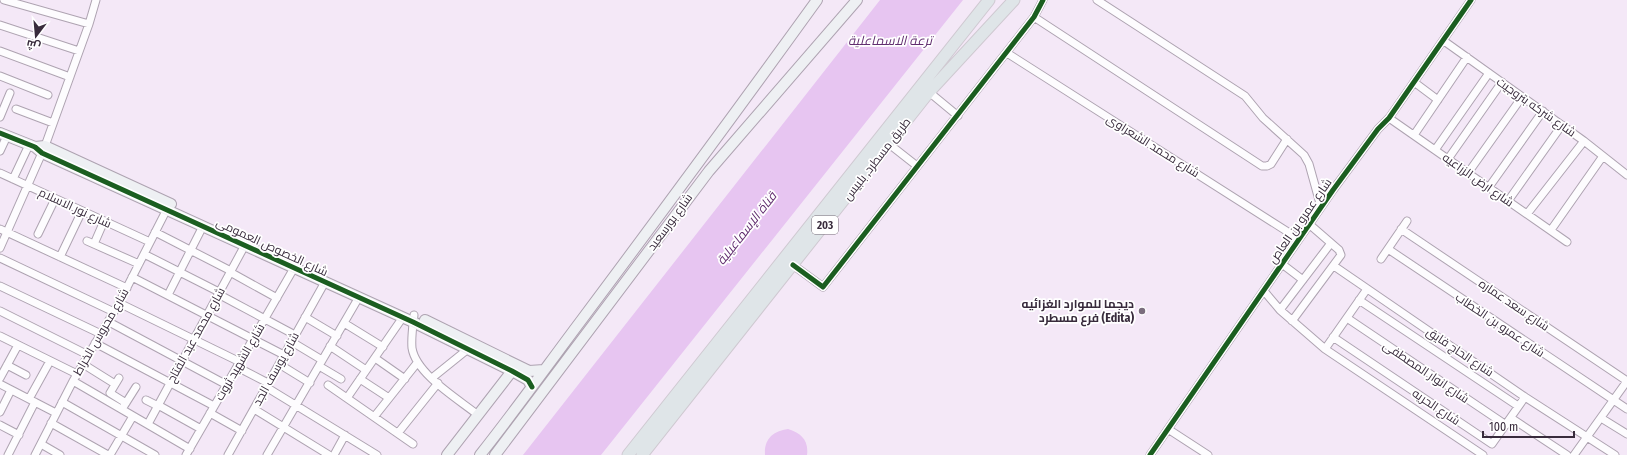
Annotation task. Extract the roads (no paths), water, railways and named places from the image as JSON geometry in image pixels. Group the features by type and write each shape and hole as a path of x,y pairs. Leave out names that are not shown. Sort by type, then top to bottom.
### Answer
{"main road":[{"name":"طريق مسطرد, بلبيس","path":"628,455 989,0"},
{"name":"طريق مسطرد, بلبيس","path":"642,455 929,92 1014,0"}],"street":[{"path":"4,0 89,24"},
{"path":"13,179 38,148 54,123 96,0"},
{"name":"شارع بورسعيد","path":"480,455 670,203 817,0"},
{"path":"845,15 847,10 846,0"},
{"name":"شارع بورسعيد","path":"495,455 709,171 857,0"},
{"path":"793,265 823,287 1007,53 1034,17 1043,0"},
{"path":"1097,0 1245,96 1263,118 1288,138 1307,160 1321,207"},
{"name":"شارع عمرو بن العاص","path":"1150,455 1309,224 1378,129 1389,118 1444,41 1470,0"},
{"path":"1034,17 1262,166 1271,164 1288,138"},
{"path":"0,25 79,51"},
{"name":"شارع شركه بتروجيت","path":"1444,41 1584,141 1627,175"},
{"path":"0,51 70,76"},
{"name":"شارع محمد الشعراوى","path":"1007,53 1299,239"},
{"path":"1414,135 1467,57"},
{"path":"1436,150 1489,73"},
{"path":"0,76 48,95"},
{"path":"1414,82 1438,100"},
{"path":"1448,159 1502,82"},
{"path":"929,92 958,116"},
{"path":"0,117 2,104 10,93"},
{"path":"1468,173 1522,97"},
{"path":"16,109 54,123"},
{"path":"1488,187 1543,112"},
{"name":"شارع ارض الزراعيه","path":"1389,118 1567,242"},
{"path":"1508,201 1562,125"},
{"path":"0,151 4,134"},
{"name":"شارع الخصوص العمومى","path":"4,134 38,148 529,371 544,370"},
{"path":"1528,214 1584,141"},
{"path":"889,144 917,166"},
{"path":"0,248 3,231 28,186 38,148"},
{"name":"شارع الخصوص العمومى","path":"38,148 294,268 403,317 414,318 468,349 528,380 532,386"},
{"path":"1550,230 1603,156"},
{"path":"0,182 2,174"},
{"name":"شارع نور الاسلام","path":"2,174 150,242"},
{"path":"38,234 55,199"},
{"name":"شارع محروس الخراط","path":"36,455 73,381 109,322 167,209"},
{"path":"60,257 82,211"},
{"path":"104,221 90,243 139,264"},
{"path":"1381,259 1406,221"},
{"path":"1292,321 1334,266 1340,253 1309,224"},
{"path":"168,295 204,226"},
{"name":"شارع سعد عماره","path":"1401,229 1627,381"},
{"path":"3,231 126,288"},
{"path":"155,232 231,271 277,298"},
{"path":"1280,310 1331,243"},
{"name":"شارع محمد عبد الفتاح","path":"148,424 245,245"},
{"name":"شارع عمرو بن الخطاب","path":"1388,249 1627,409"},
{"path":"144,254 265,319 293,339 340,379"},
{"path":"0,258 114,312"},
{"path":"1282,264 1303,280"},
{"name":"شارع الحاج فايق","path":"1334,266 1525,396 1615,455"},
{"name":"شارع الشهيد ثروت","path":"188,452 294,268"},
{"path":"132,277 284,355"},
{"name":"شارع يوسف الجد","path":"228,455 325,282"},
{"path":"0,286 101,334"},
{"path":"1325,349 1367,289"},
{"path":"1264,291 1280,310 1325,349 1484,455"},
{"path":"268,455 359,297"},
{"path":"1359,300 1518,406"},
{"path":"119,303 194,339 239,364 296,405 377,455"},
{"path":"0,311 88,355"},
{"path":"305,317 337,336"},
{"path":"347,398 403,317"},
{"path":"414,318 412,349 418,363 435,381 478,415"},
{"name":"شارع انوار المصطفى","path":"1347,318 1506,425"},
{"path":"109,322 227,385"},
{"path":"344,323 383,347"},
{"path":"0,336 77,374"},
{"name":"شارع الحريه","path":"1333,338 1490,444 1494,443 1525,396"},
{"path":"95,343 214,406"},
{"path":"0,378 18,345"},
{"path":"330,346 366,370"},
{"path":"398,434 435,381 468,349"},
{"path":"375,358 405,379"},
{"path":"8,455 19,435 50,361"},
{"path":"374,417 418,363"},
{"path":"83,364 115,384"},
{"path":"279,364 310,383"},
{"path":"7,366 26,375"},
{"path":"447,455 512,371"},
{"path":"119,378 110,394 133,416 148,424 188,452"},
{"path":"360,379 389,398"},
{"path":"73,381 124,406"},
{"path":"1574,455 1627,381"},
{"path":"0,384 56,413"},
{"path":"328,386 413,444"},
{"path":"124,406 136,387"},
{"path":"0,412 11,390"},
{"path":"146,400 201,429"},
{"path":"62,402 154,455"},
{"path":"254,409 329,455"},
{"path":"210,414 242,431"},
{"path":"51,423 109,455 133,416"},
{"path":"1511,418 1567,455"},
{"path":"1601,418 1627,434"},
{"path":"0,425 19,435"},
{"path":"1168,429 1208,455"},
{"path":"334,455 345,435"},
{"path":"41,444 60,455"}],"water":[{"name":"ترعة الاسماعلية","path":"880,0 963,0 601,455 523,455"},
{"path":"788,429 797,433 803,438 807,445 807,455 765,455 766,444 770,437 778,432"}],"place":[{"name":"ديجما للموارد الغزائيه فرع مسطرد (Edita)","path":"1142,311"}],"water label":[{"name":"قناة الإسماعيلية","path":"746,228"}]}
